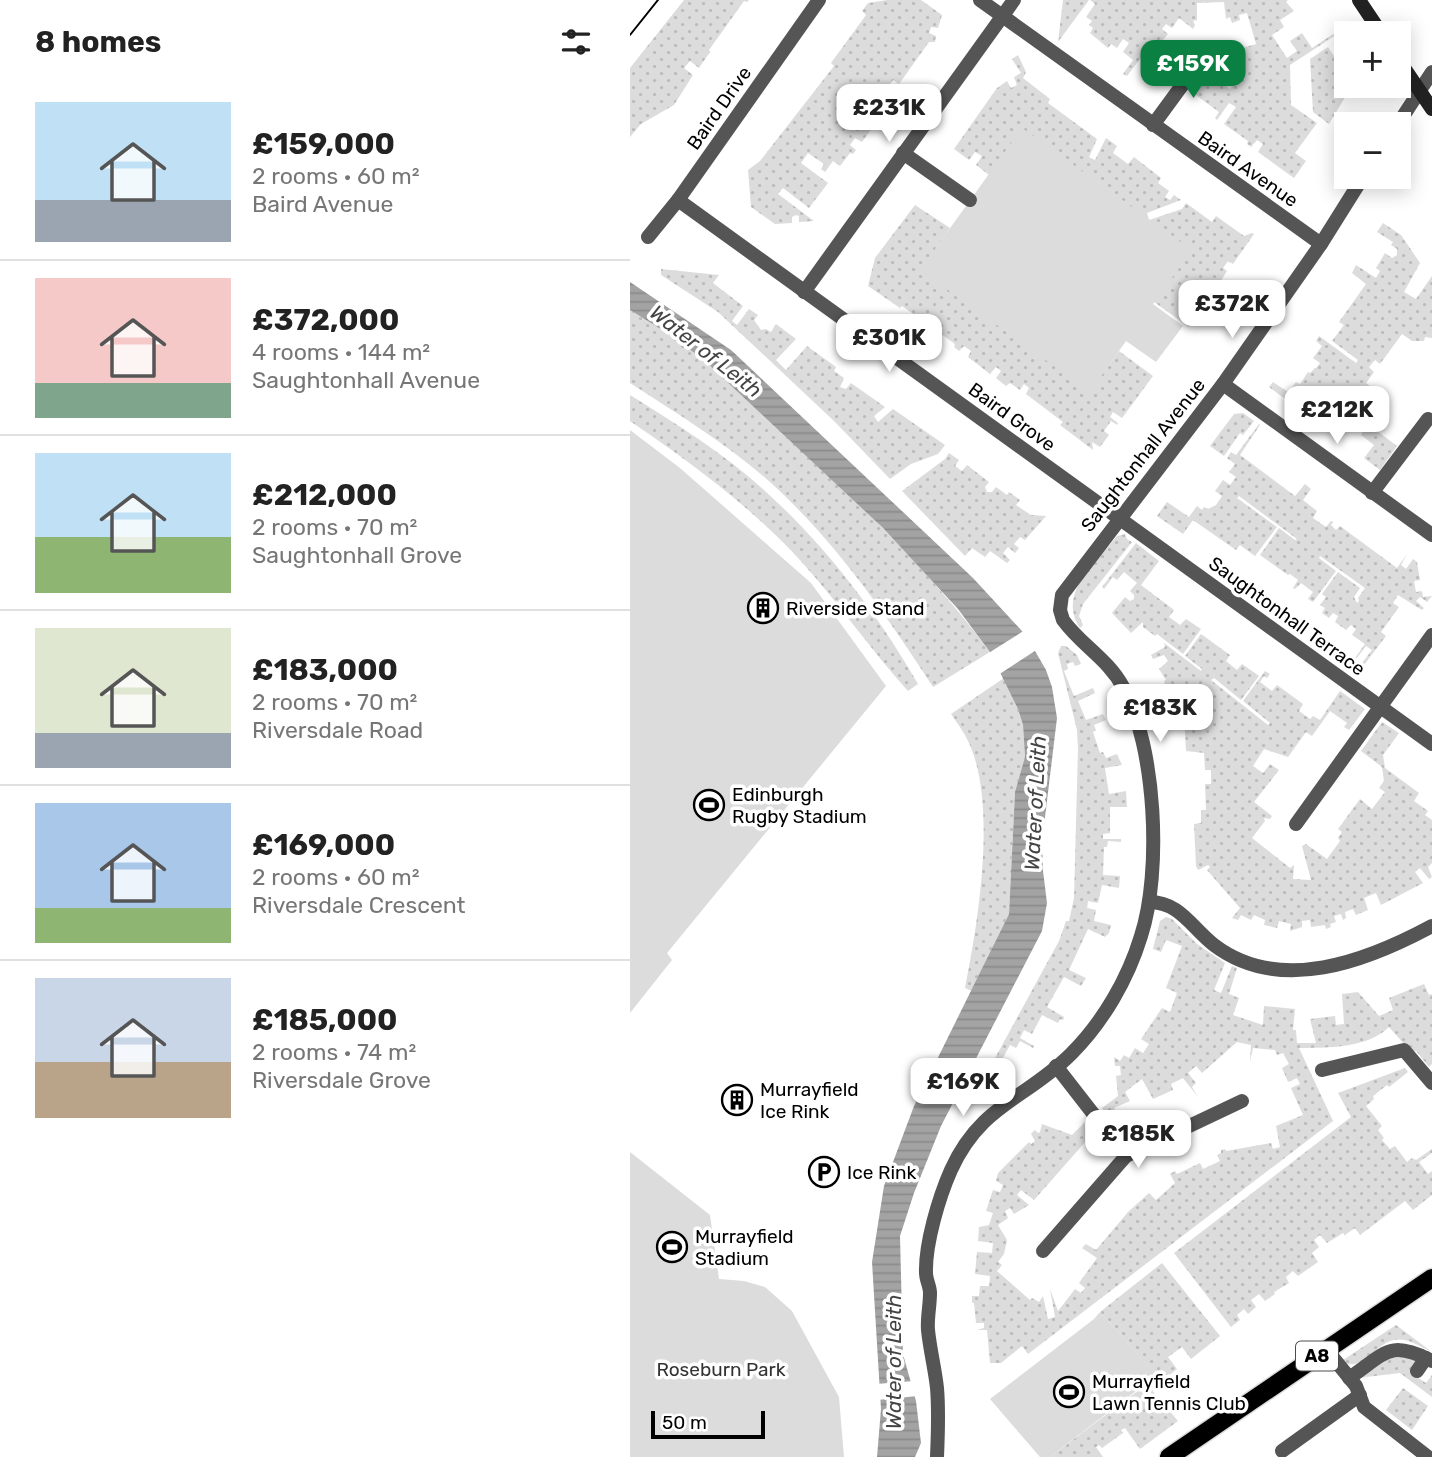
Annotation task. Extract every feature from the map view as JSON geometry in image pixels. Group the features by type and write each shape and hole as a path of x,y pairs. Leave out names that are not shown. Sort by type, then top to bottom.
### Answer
{"main road":[{"name":"A8","path":"1169,1457 1432,1278"}],"street":[{"name":"Baird Drive","path":"648,237 678,200 819,0"},
{"name":"Baird Avenue","path":"980,0 1321,244"},
{"path":"804,292 1014,0"},
{"path":"1359,0 1373,21"},
{"path":"1153,125 1205,54"},
{"path":"1406,112 1432,72"},
{"path":"1411,78 1432,110"},
{"path":"903,153 970,201"},
{"name":"Saughtonhall Avenue","path":"1149,902 1152,806 1145,757 1133,709 1113,670 1063,621 1060,610 1062,595 1223,384 1321,244 1355,189"},
{"name":"Baird Grove","path":"678,200 1120,518"},
{"path":"1223,384 1432,535"},
{"path":"1372,493 1428,419"},
{"name":"Saughtonhall Terrace","path":"1120,518 1432,744"},
{"path":"1296,824 1432,635"},
{"path":"937,1457 937,1388 928,1330 930,1290 926,1275 930,1242 946,1183 962,1150 977,1128 992,1113 1056,1066 1091,1031 1119,987 1137,950 1149,902 1171,905 1212,944 1227,954 1248,963 1291,971 1341,964 1378,951 1432,926"},
{"path":"1322,1070 1404,1050 1432,1083"},
{"path":"1056,1066 1126,1156"},
{"path":"1043,1251 1126,1156 1242,1101"},
{"path":"1326,1349 1349,1377 1364,1407 1428,1457"},
{"path":"1349,1377 1392,1349 1409,1349 1429,1360 1417,1371"},
{"path":"1285,1445 1305,1437 1326,1413 1360,1395"}],"green space":[{"path":"684,0 749,0 744,1 699,68 690,61 684,68 693,75 674,105 641,124 630,137 630,68"},
{"path":"921,0 942,15 938,28 931,27 929,33 936,36 935,42 929,42 899,84 893,80 883,93 892,100 862,142 855,138 850,145 856,150 853,154 850,153 840,166 833,161 825,172 821,169 824,164 808,153 801,163 828,183 809,208 783,188 778,194 814,221 799,222 799,216 796,215 792,217 792,223 775,224 751,207 748,170 760,161 834,66 831,63 866,15 862,11 868,3"},
{"path":"1063,0 1089,0 1058,42"},
{"path":"1090,0 1288,0 1286,2 1294,11 1280,20 1284,27 1272,35 1287,58 1297,51 1290,41 1302,33 1312,48 1334,34 1334,36 1290,65 1291,105 1317,123 1295,153 1306,161 1294,178 1258,152 1263,144 1257,140 1251,147 1247,144 1248,141 1224,124 1236,107 1229,103 1217,120 1215,118 1219,112 1189,90 1200,74 1212,83 1216,79 1230,89 1246,68 1232,58 1235,54 1240,55 1239,49 1256,44 1247,13 1239,15 1240,20 1232,23 1230,17 1226,19 1224,2 1197,3 1197,20 1193,21 1193,29 1179,18 1172,28 1166,24 1162,29 1168,34 1162,41 1177,52 1173,57 1186,66 1176,80 1169,75 1162,84 1142,69 1157,46 1153,42 1127,76 1123,74 1133,60 1123,52 1129,43 1123,39 1117,48 1111,44 1108,48 1090,33 1093,28 1089,25 1092,21 1086,17 1095,4"},
{"path":"1328,47 1334,56 1334,98 1345,98 1329,124 1313,112 1310,59"},
{"path":"1018,55 1026,72 1023,78 1050,99 1048,103 1097,139 1089,157 1095,160 1106,138 1117,146 1113,153 1128,164 1134,157 1161,178 1158,183 1169,191 1165,197 1170,200 1174,195 1181,200 1147,213 1149,220 1022,129 989,175 976,165 982,156 975,152 969,160 954,149 997,88 1007,81 1011,88 1017,85 1014,77 1021,73 1012,59"},
{"path":"1022,128 1192,250 1153,304 1183,326 1156,362 1126,341 1090,392 920,270"},
{"path":"1186,203 1212,222 1216,216 1244,236 1254,234 1233,264 1228,261 1223,268 1227,271 1217,287 1210,282 1204,290 1211,295 1207,300 1199,295 1195,302 1202,307 1189,327 1154,302 1191,250 1149,220 1182,209"},
{"path":"915,205 950,228 921,270 1090,391 1119,351 1153,376 1122,418 1113,412 1110,417 1118,423 1117,425 1111,421 1104,431 1109,435 1100,447 1092,442 1093,450 1060,425 1063,422 1026,394 1029,388 1024,384 1020,390 1010,383 1006,386 996,378 1001,371 996,367 990,374 968,357 971,351 964,346 959,351 954,347 955,344 902,306 900,308 868,286 875,258"},
{"path":"1383,223 1401,235 1420,263 1404,292 1416,299 1432,276 1432,338 1412,341 1402,334 1380,364 1375,360 1369,367 1374,372 1366,383 1375,390 1356,415 1397,446 1380,470 1364,458 1374,445 1361,435 1365,428 1354,421 1350,426 1339,418 1343,412 1337,409 1333,414 1323,407 1314,420 1309,416 1315,406 1311,404 1304,413 1269,387 1273,382 1288,392 1296,382 1300,384 1308,372 1316,368 1320,363 1313,358 1322,346 1316,341 1319,336 1356,363 1358,360 1332,341 1344,325 1339,322 1366,284 1352,273 1356,265 1376,278 1380,271 1376,268 1385,253 1392,258 1397,255 1397,249 1391,245 1393,242 1377,232"},
{"path":"661,269 719,275 713,283 743,306 732,321 737,325 749,309 758,315 754,320 761,330 771,332 776,324 796,339 776,360 786,370 807,346 836,367 834,371 844,378 840,387 846,389 851,383 885,407 874,416 878,422 893,409 945,445 938,454 911,464 890,479 835,422 718,312 661,275"},
{"path":"630,310 675,338 706,362 855,500 925,573 990,652 933,687 858,579 794,505 737,455 630,383"},
{"path":"630,395 750,477 809,534 868,606 918,684 908,691 813,575 760,521 697,469 630,421"},
{"path":"1243,413 1254,421 1243,435 1240,433 1224,456 1210,446 1234,414"},
{"path":"1259,424 1240,455 1295,496 1305,484 1311,489 1303,500 1317,511 1313,518 1326,527 1331,521 1336,530 1340,526 1397,568 1407,554 1401,565 1406,569 1413,559 1417,562 1420,580 1414,581 1416,592 1422,591 1423,597 1432,596 1427,602 1420,597 1416,601 1424,608 1422,610 1398,595 1393,603 1399,607 1381,632 1386,636 1364,665 1362,663 1372,650 1366,646 1356,659 1365,644 1352,635 1356,629 1351,625 1346,630 1335,622 1338,616 1333,613 1329,618 1322,613 1325,608 1320,605 1326,597 1322,594 1338,572 1360,588 1354,597 1357,603 1365,588 1320,556 1319,558 1336,571 1313,602 1308,599 1313,592 1301,583 1293,588 1298,580 1260,555 1279,528 1297,539 1239,496 1237,498 1277,527 1255,556 1240,545 1236,550 1193,520 1183,534 1157,516 1167,502 1189,517 1197,506 1202,510 1204,507 1208,509 1216,505 1222,496 1215,491 1223,480 1230,485 1236,477 1229,472 1235,464 1227,458 1231,452 1236,455"},
{"name":"Edinburgh Rugby Stadium","path":"630,430 680,468 811,583 886,686 667,953 672,960 630,1013"},
{"path":"949,453 959,460 955,466 962,471 967,465 989,482 985,487 987,492 992,492 996,487 1007,495 1009,492 1020,500 1016,505 1031,515 1046,516 1025,540 1020,537 1014,544 1019,548 1015,553 1008,547 1003,553 1010,560 1007,563 990,551 985,557 972,548 965,556 902,491 945,459"},
{"path":"1125,534 1132,542 1083,604 1079,616 1083,625 1080,628 1074,615 1076,590 1099,556 1117,536"},
{"path":"1136,543 1159,561 1141,585 1174,610 1169,617 1180,625 1186,619 1201,629 1183,654 1143,627 1143,622 1131,633 1112,613 1125,597 1130,601 1134,599 1130,591 1137,583 1124,572 1117,580 1113,577 1104,589 1102,587"},
{"path":"1201,634 1230,655 1226,661 1237,670 1242,664 1259,676 1241,700 1214,678 1211,680 1268,725 1270,723 1243,701 1265,671 1270,674 1267,678 1264,676 1260,682 1272,691 1277,685 1303,704 1299,711 1310,719 1313,716 1320,720 1340,691 1365,709 1349,730 1344,727 1347,723 1330,711 1312,736 1306,732 1288,757 1264,749 1253,766 1263,773 1270,764 1279,770 1254,802 1272,816 1270,819 1264,818 1265,821 1252,838 1290,868 1294,865 1293,879 1311,880 1302,846 1306,844 1327,859 1340,841 1338,838 1342,832 1338,829 1360,799 1372,809 1385,792 1379,788 1384,781 1382,767 1361,751 1382,722 1399,733 1383,755 1385,768 1419,793 1414,801 1428,811 1425,815 1432,820 1432,863 1428,867 1432,877 1429,879 1420,868 1415,872 1423,883 1381,905 1376,893 1364,898 1368,910 1356,915 1353,909 1345,912 1346,918 1343,920 1341,914 1334,916 1336,922 1326,929 1325,925 1311,927 1310,920 1302,921 1302,927 1290,931 1291,924 1279,921 1277,928 1264,925 1265,920 1254,915 1251,920 1241,915 1238,920 1232,918 1240,908 1207,870 1210,867 1208,865 1198,870 1196,866 1194,824 1201,823 1201,810 1206,810 1205,784 1211,784 1211,770 1205,770 1204,753 1186,751 1184,715 1172,716 1169,708 1173,706 1164,681 1166,680 1159,669 1168,661 1164,655 1153,659 1151,655 1165,647 1164,643 1201,671 1202,669 1185,656"},
{"path":"1061,646 1066,646 1077,655 1081,664 1067,664 1068,669 1064,671 1074,696 1093,688 1095,693 1078,701 1086,720 1103,714 1106,720 1094,725 1096,730 1093,732 1100,753 1103,752 1106,758 1117,754 1122,765 1105,768 1109,794 1126,791 1127,807 1110,807 1110,833 1103,834 1103,839 1121,839 1121,842 1108,841 1107,847 1104,847 1103,875 1120,876 1119,888 1102,885 1098,903 1088,901 1087,908 1096,910 1094,921 1111,925 1109,933 1105,937 1088,929 1069,970 1086,978 1081,986 1064,977 1047,1007 1064,1017 1063,1020 1060,1019 1058,1023 1042,1015 1032,1034 1024,1030 1020,1038 1034,1046 1033,1048 1020,1041 1016,1048 1010,1045 998,1067 1010,1074 1006,1080 988,1071 1059,941 1066,921 1069,921 1074,898 1078,749 1077,730 1058,653"},
{"path":"1004,678 1023,725 1025,758 1015,792 1009,914 972,991 965,988 980,897 984,829 982,796 977,766 968,741 951,714"},
{"path":"1166,917 1172,919 1197,944 1225,963 1214,990 1221,993 1232,966 1237,968 1229,994 1239,998 1233,1015 1263,1025 1264,1006 1295,1009 1293,1030 1296,1030 1297,1043 1316,1043 1310,1019 1335,1016 1336,1025 1344,1024 1342,994 1358,992 1379,1016 1393,1010 1389,998 1424,984 1429,995 1432,994 1432,1064 1429,1067 1416,1051 1412,1053 1389,1027 1359,1043 1299,1048 1333,1121 1028,1354 1022,1346 1001,1363 990,1363 987,1330 977,1330 984,1328 984,1323 976,1323 972,1303 972,1296 979,1296 980,1286 989,1286 990,1276 975,1274 977,1252 992,1253 993,1243 978,1241 979,1227 989,1225 993,1213 986,1211 993,1190 1000,1192 1003,1185 996,1181 998,1173 1029,1142 1031,1144 1035,1141 1031,1134 1035,1130 1040,1132 1042,1124 1072,1135 1086,1121 1094,1132 1034,1200 1021,1190 1017,1195 1029,1205 1014,1214 1010,1208 1005,1211 1008,1218 998,1225 1007,1240 1004,1254 998,1262 1002,1265 997,1271 1030,1300 1032,1298 1039,1302 1043,1296 1048,1319 1055,1317 1050,1289 1058,1311 1075,1289 1081,1293 1085,1288 1079,1283 1097,1258 1082,1248 1086,1244 1096,1250 1128,1212 1149,1193 1156,1200 1175,1183 1170,1174 1175,1171 1177,1174 1200,1163 1203,1169 1220,1161 1217,1155 1225,1149 1226,1151 1271,1143 1273,1149 1280,1147 1276,1126 1303,1115 1291,1088 1300,1084 1297,1078 1288,1082 1282,1068 1289,1064 1283,1053 1277,1055 1275,1050 1253,1048 1250,1062 1251,1045 1237,1042 1202,1073 1196,1066 1188,1073 1196,1083 1192,1087 1198,1097 1183,1078 1171,1084 1173,1090 1153,1099 1142,1079 1125,1092 1130,1101 1114,1108 1118,1117 1111,1120 1102,1108 1118,1096 1116,1076 1121,1075 1120,1066 1115,1066 1114,1057 1120,1061 1124,1055 1129,1058 1135,1048 1143,1053 1149,1044 1141,1039 1162,1008 1170,1012 1177,993 1166,988 1182,946 1166,940 1161,952 1153,949 1160,921"},
{"path":"1405,1068 1408,1072 1373,1096 1374,1099 1366,1106 1382,1126 1378,1130 1384,1138 1382,1140 1390,1149 1395,1146 1407,1162 1412,1158 1416,1160 1432,1149 1432,1153 1419,1162 1428,1174 1432,1171 1432,1195 1413,1210 1405,1201 1360,1235 1355,1228 1345,1235 1350,1242 1343,1233 1327,1243 1320,1235 1314,1240 1319,1247 1312,1253 1318,1262 1298,1276 1293,1271 1286,1277 1289,1283 1265,1301 1259,1294 1251,1300 1256,1307 1248,1314 1244,1309 1237,1315 1240,1320 1231,1327 1174,1253 1351,1117 1338,1093"},
{"name":"Roseburn Park","path":"630,1152 710,1215 719,1279 744,1281 765,1287 792,1311 839,1397 844,1457 630,1457"},
{"path":"1162,1263 1220,1336 1191,1359 1182,1347 1168,1357 1177,1369 1162,1381 1100,1312"},
{"name":"Murrayfield Lawn Tennis Club","path":"1100,1312 1157,1375 1050,1457 1040,1457 990,1399"},
{"path":"1396,1325 1432,1352 1399,1339 1388,1342 1359,1363 1345,1363 1343,1360"},
{"path":"1404,1354 1419,1361 1411,1373 1426,1383 1432,1375 1432,1397 1400,1373 1358,1378 1388,1358"},
{"path":"1147,1384 1178,1421 1140,1449 1125,1428 1121,1430 1123,1433 1102,1448 1099,1445 1096,1447 1103,1457 1050,1457"},
{"path":"1403,1388 1428,1406 1412,1430 1386,1410"}],"water":[{"name":"Water of Leith","path":"630,282 731,350 973,578 1022,631 1046,670 1052,687 1057,718 1042,842 1047,903 1042,931 941,1126 900,1236 903,1354 916,1401 921,1443 915,1457 877,1457 881,1409 872,1262 884,1186 914,1106 1009,914 1015,792 1025,757 1023,725 990,652 958,609 883,528 706,362 675,338 630,310"}],"pier":[{"path":"1025,630 1038,649 998,675 987,654"},
{"path":"914,1381 918,1396 877,1400 876,1384"}],"tram line":[{"path":"630,35 658,0"}],"place":[{"name":"Riverside Stand","path":"763,608"},
{"name":"Edinburgh Rugby Stadium","path":"709,805"},
{"name":"Murrayfield Ice Rink","path":"737,1100"},
{"name":"Ice Rink","path":"824,1172"},
{"name":"Murrayfield Stadium","path":"672,1247"},
{"name":"Murrayfield Lawn Tennis Club","path":"1069,1392"}]}
